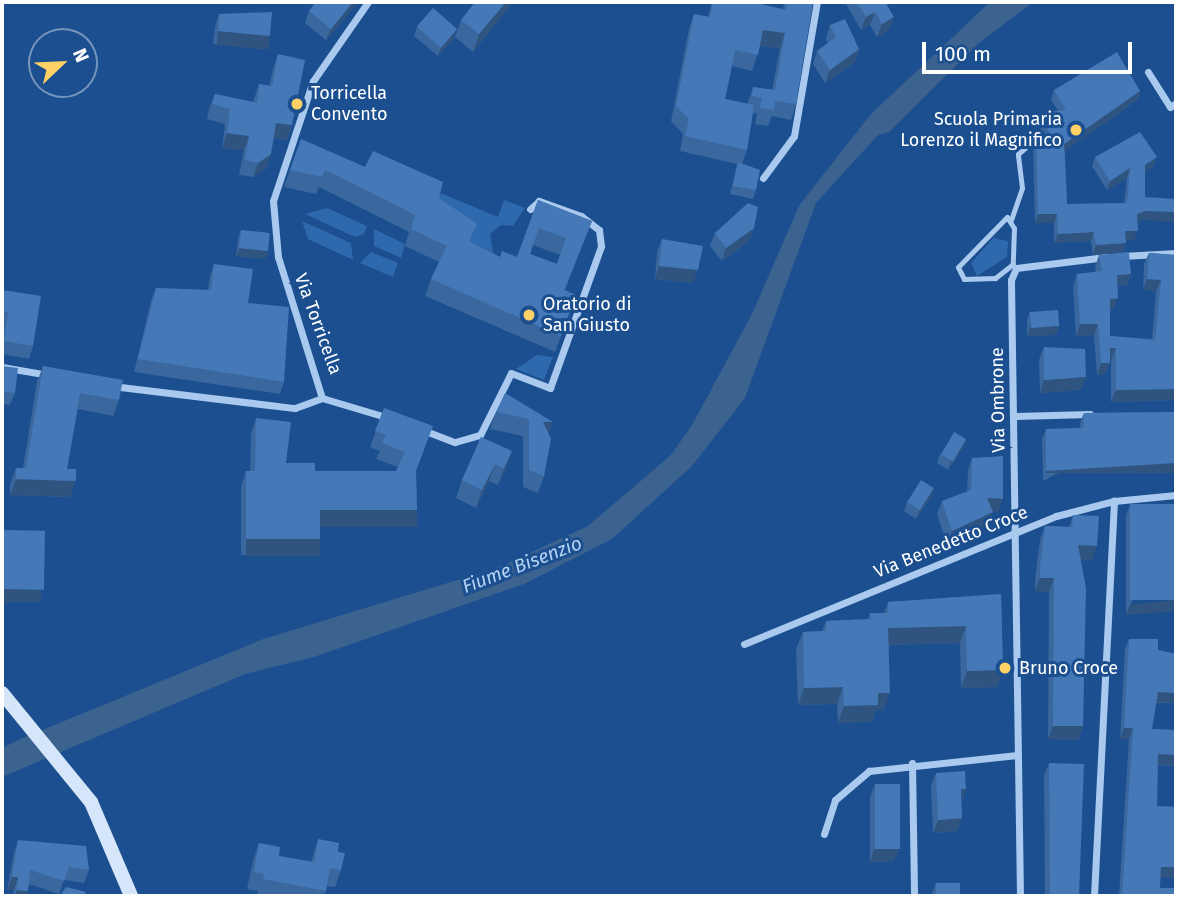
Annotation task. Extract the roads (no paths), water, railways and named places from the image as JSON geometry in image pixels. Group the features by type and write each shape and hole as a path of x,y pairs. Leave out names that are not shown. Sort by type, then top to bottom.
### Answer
{"street":[{"name":"Via Torricella","path":"105,385 295,408 322,398 278,257 273,201 313,81 368,2"},
{"path":"762,178 794,136 817,2"},
{"path":"1148,72 1170,107 1176,103"},
{"path":"410,426 455,442 470,439 480,435 511,373 550,388 600,238 580,216 539,201 530,209"},
{"path":"1015,266 1176,253"},
{"name":"Via Ombrone","path":"1015,266 1011,280 1017,533 1020,896"},
{"path":"2,367 66,378"},
{"path":"322,398 399,421"},
{"path":"1014,416 1108,414"},
{"name":"Via Benedetto Croce","path":"744,644 1017,533 1114,501 1176,495"},
{"path":"1094,896 1114,501"},
{"path":"2,693 97,812 131,896"},
{"path":"824,834 835,800 851,781 886,765 1017,755"},
{"path":"912,763 914,896"}],"lane":[{"path":"1012,220 1000,219 958,267 964,279 979,281 1015,266 1012,220 1023,188 1018,154 1025,148"}],"water":[{"name":"Fiume Bisenzio","path":"990,2 1033,2 979,43 889,132 878,135 816,203 745,398 692,466 612,539 524,584 314,657 245,674 2,777 2,748 23,738 263,639 497,568 588,526 671,455 692,425 752,314 799,206 871,114"}],"place":[{"name":"Torricella Convento","path":"297,104"},
{"name":"Scuola Primaria Lorenzo il Magnifico","path":"1076,130"},
{"name":"Oratorio di San Giusto","path":"529,315"},
{"name":"Bruno Croce","path":"1005,668"}]}
